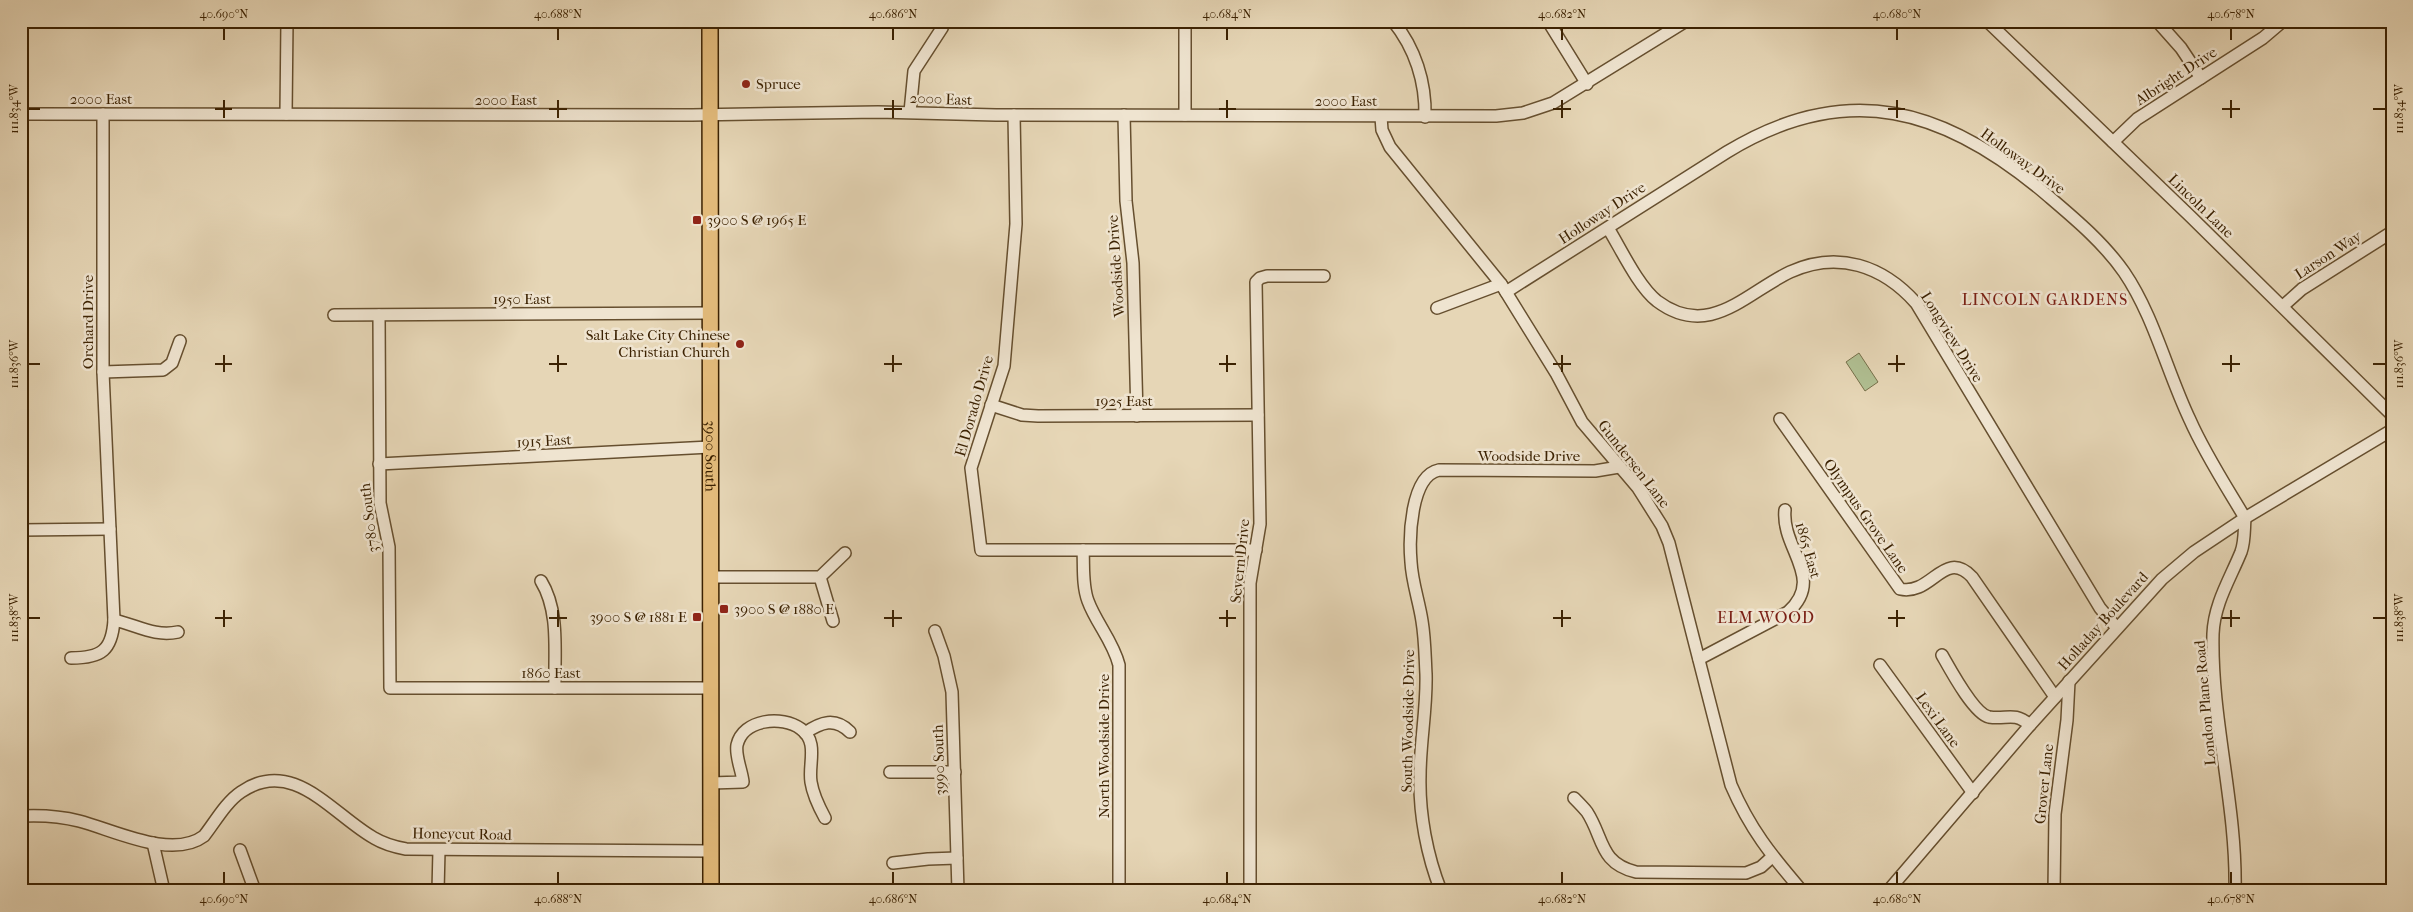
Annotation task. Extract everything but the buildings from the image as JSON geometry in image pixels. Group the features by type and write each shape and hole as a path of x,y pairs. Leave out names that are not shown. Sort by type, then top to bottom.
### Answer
{"main road":[{"name":"3900 South","path":"710,21 711,891"}],"street":[{"path":"286,114 287,21"},
{"path":"910,112 914,71 942,28 944,21"},
{"path":"1185,21 1185,115"},
{"path":"1393,21 1402,32 1414,56 1426,98 1425,116"},
{"path":"1548,21 1587,84"},
{"name":"2000 East","path":"21,114 710,115 910,112 1014,115 1486,116 1524,113 1553,103 1587,84 1686,21"},
{"name":"Lincoln Lane","path":"1987,21 2283,306 2392,415"},
{"path":"2157,21 2181,48 2200,78"},
{"name":"Albright Drive","path":"2113,142 2137,119 2268,34 2283,21"},
{"name":"Holloway Drive","path":"1438,308 1503,288 1608,228 1758,133 1810,115 1858,110 1910,116 1949,130 1974,143 2035,185 2090,233 2124,272 2153,329 2190,420 2212,463 2245,518"},
{"name":"Orchard Drive","path":"71,658 87,658 107,648 113,636 114,620 103,372 103,114"},
{"name":"El Dorado Drive","path":"1014,115 1016,224 1004,366 971,468 981,550 1256,550"},
{"name":"Woodside Drive","path":"1124,115 1126,201 1133,263 1137,416"},
{"name":"Gundersen Lane","path":"1381,116 1382,130 1390,147 1503,288 1556,373 1582,422 1638,488 1662,526 1699,659 1731,785 1743,813 1772,857 1802,891"},
{"name":"Longview Drive","path":"1608,228 1641,281 1656,300 1685,314 1701,316 1719,313 1736,306 1789,272 1808,265 1831,262 1848,263 1866,267 1893,281 1916,303 2100,608 2116,627"},
{"name":"Larson Way","path":"2283,306 2297,293 2392,232"},
{"name":"Severn Drive","path":"1250,891 1250,583 1260,524 1255,292 1258,279 1267,276 1324,276"},
{"name":"1950 East","path":"334,315 710,313"},
{"name":"3780 South","path":"379,315 380,504 389,547 390,688"},
{"path":"103,372 163,370 172,363 180,342"},
{"name":"1925 East","path":"991,405 1022,415 1258,415"},
{"name":"Olympus Grove Lane","path":"1780,419 1900,589 1910,591 1917,589 1945,570 1955,566 1964,568 1972,576 2056,697"},
{"name":"Holladay Boulevard","path":"1888,891 1892,883 1973,793 2116,627 2162,579 2194,552 2245,518 2392,430"},
{"name":"1915 East","path":"379,464 710,446"},
{"name":"Woodside Drive","path":"1439,470 1595,471 1619,467"},
{"name":"South Woodside Drive","path":"1439,470 1430,474 1418,492 1409,542 1425,645 1426,683 1420,776 1422,810 1428,849 1441,891"},
{"name":"1865 East","path":"1699,659 1788,612 1799,602 1804,590 1804,578 1786,530 1785,510"},
{"name":"London Plane Road","path":"2235,891 2234,840 2214,664 2213,632 2217,608 2241,551 2245,518"},
{"path":"21,530 110,529"},
{"name":"North Woodside Drive","path":"1083,550 1084,585 1088,601 1111,642 1119,665 1119,891"},
{"path":"710,576 820,576 845,553"},
{"path":"820,576 833,621"},
{"path":"542,581 549,594 553,609 555,688"},
{"path":"114,620 155,633 166,635 178,632"},
{"name":"3990 South","path":"935,630 950,679 958,891"},
{"path":"1942,655 1980,712 1991,718 2017,716 2030,725"},
{"name":"Lexi Lane","path":"1880,665 1973,793"},
{"name":"Grover Lane","path":"2054,891 2055,814 2067,720 2069,681"},
{"name":"1860 East","path":"390,688 711,688"},
{"path":"711,783 743,782 737,747 744,731 751,725 760,722 785,722 793,724 806,733 812,748 810,774 812,790 825,818"},
{"path":"806,733 818,725 827,722 840,724 850,732"},
{"path":"890,772 955,772"},
{"name":"Honeycut Road","path":"21,816 54,816 78,820 153,843 174,847 196,841 241,792 260,784 282,782 294,784 312,792 359,828 384,843 406,849 710,851"},
{"path":"1574,798 1587,813 1609,858 1628,870 1636,872 1746,873 1761,867 1772,857"},
{"path":"153,843 164,891"},
{"path":"240,850 255,891"},
{"path":"438,891 439,850"},
{"path":"893,863 957,858"}],"green space":[{"path":"1859,353 1878,382 1865,391 1846,362"}],"place":[{"name":"Spruce","path":"746,84"},
{"name":"3900 S @ 1965 E","path":"697,220"},
{"name":"Salt Lake City Chinese Christian Church","path":"740,344"},
{"name":"3900 S @ 1880 E","path":"724,609"},
{"name":"3900 S @ 1881 E","path":"697,617"}],"district":[{"name":"LINCOLN GARDENS","path":"2045,299"},
{"name":"ELM WOOD","path":"1766,617"}]}
